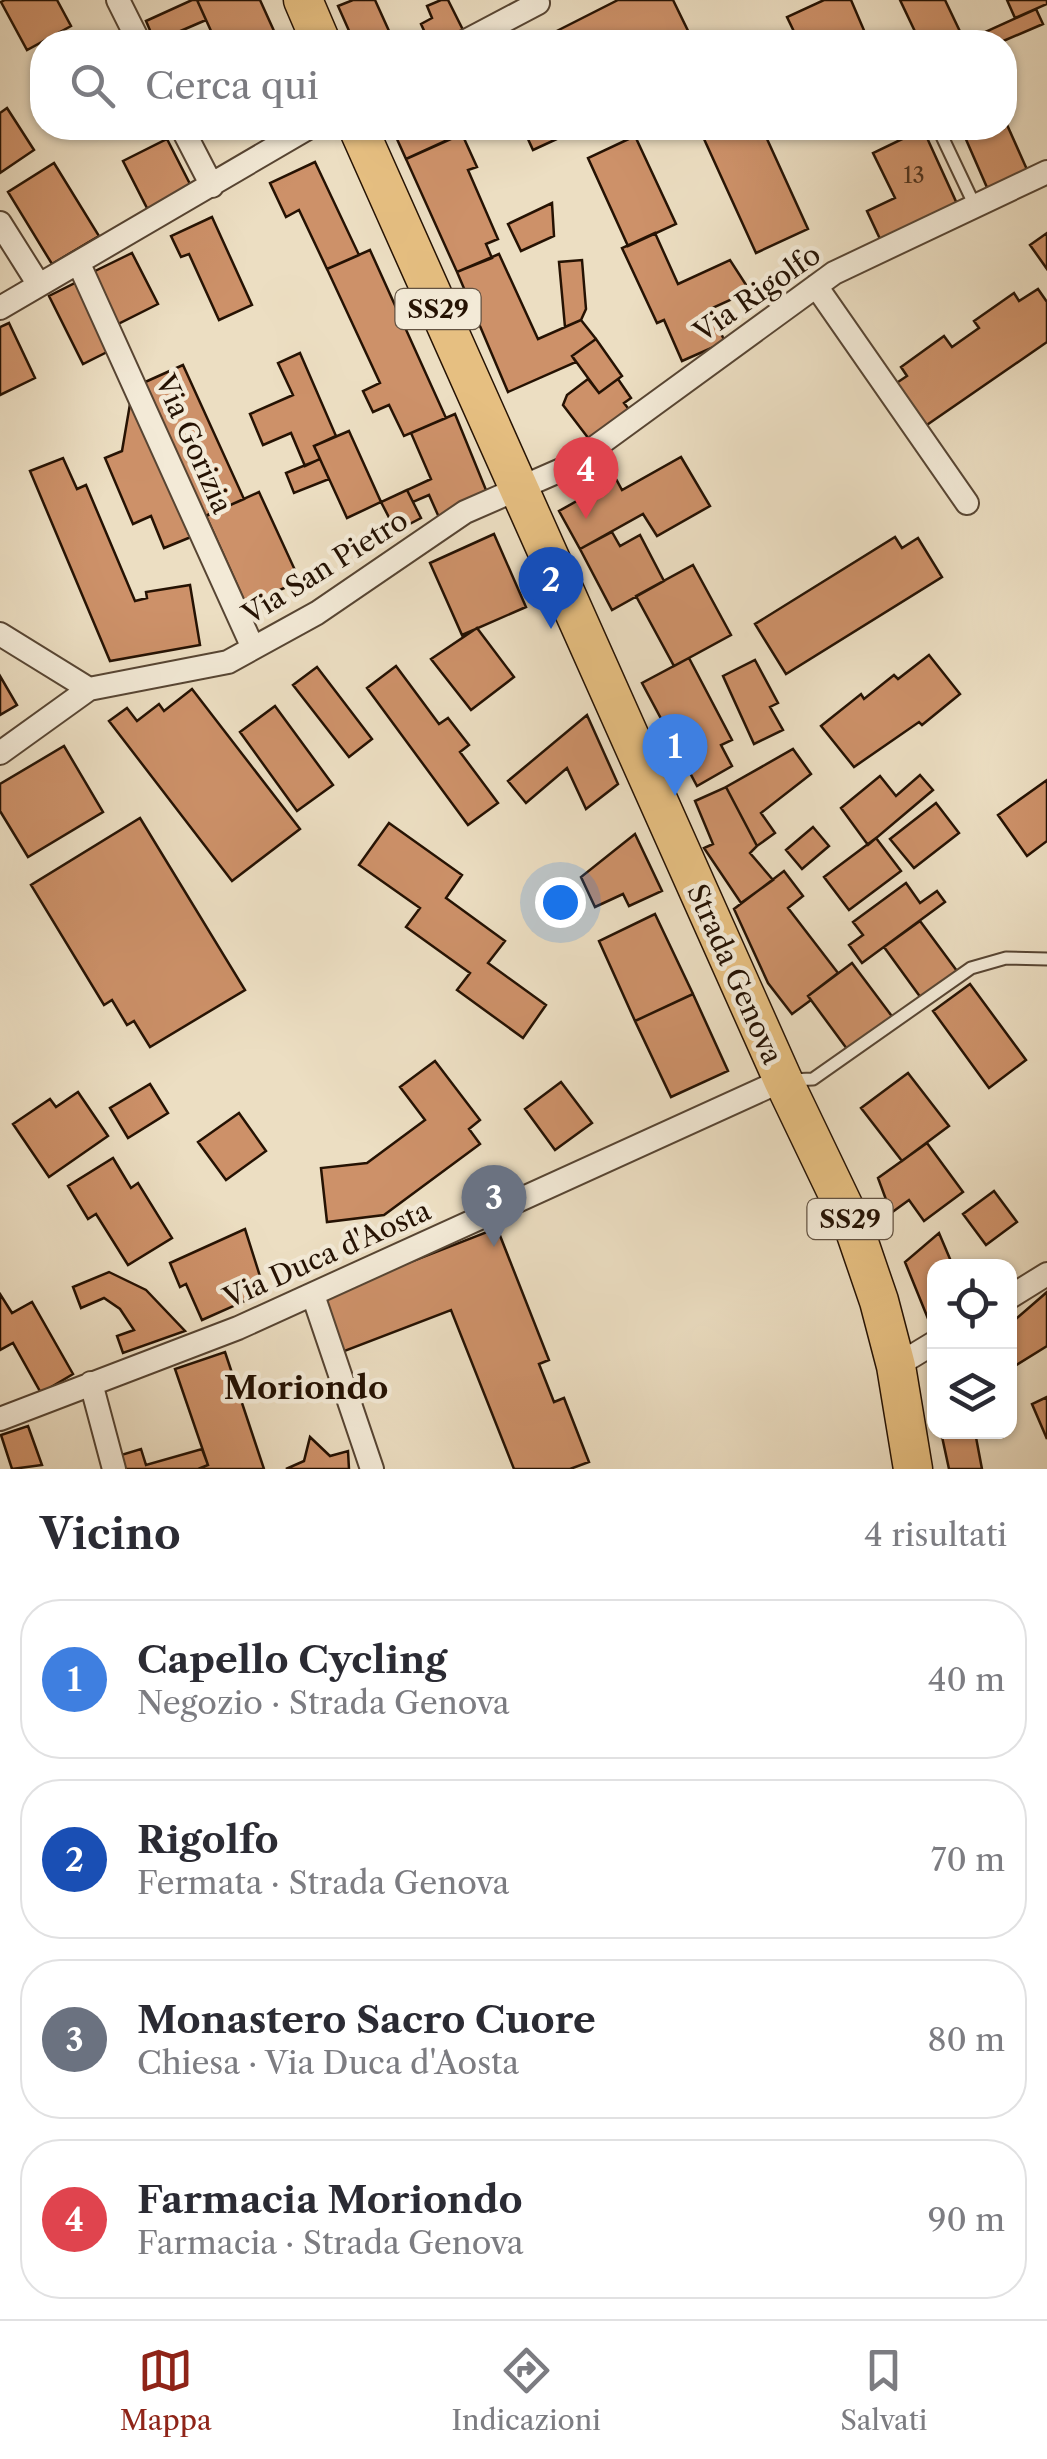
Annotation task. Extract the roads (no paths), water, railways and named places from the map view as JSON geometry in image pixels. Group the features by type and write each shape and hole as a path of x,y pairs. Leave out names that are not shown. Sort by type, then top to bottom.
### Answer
{"main road":[{"path":"303,0 316,30"},
{"name":"SS29","path":"363,140 518,491"},
{"name":"Strada Genova","path":"518,491 783,1080 854,1228 896,1366 913,1469"}],"street":[{"path":"118,0 133,30"},
{"path":"487,30 538,3"},
{"path":"188,140 212,186"},
{"path":"0,308 288,140"},
{"name":"Via Rigolfo","path":"518,491 568,467 834,272 1047,172"},
{"path":"0,223 39,286"},
{"name":"Via Gorizia","path":"79,264 254,648"},
{"path":"816,286 967,503"},
{"name":"Via San Pietro","path":"0,753 90,690 228,662 317,613 465,512 518,491"},
{"path":"0,634 90,690"},
{"name":"Via Duca d'Aosta","path":"0,1420 313,1296 783,1080"},
{"path":"1017,1293 1047,1274"},
{"path":"313,1296 372,1469"},
{"path":"896,1366 927,1347"},
{"path":"91,1383 114,1469"}],"lane":[{"path":"944,140 975,206"},
{"path":"783,1080 812,1079 972,968 1006,958 1047,960"}],"place":[{"name":"Farmacia Moriondo","path":"586,519"},
{"name":"Rigolfo","path":"551,629"},
{"name":"Capello Cycling","path":"675,796"},
{"name":"Monastero Sacro Cuore","path":"494,1247"}],"district":[{"name":"Moriondo","path":"306,1388"}]}
